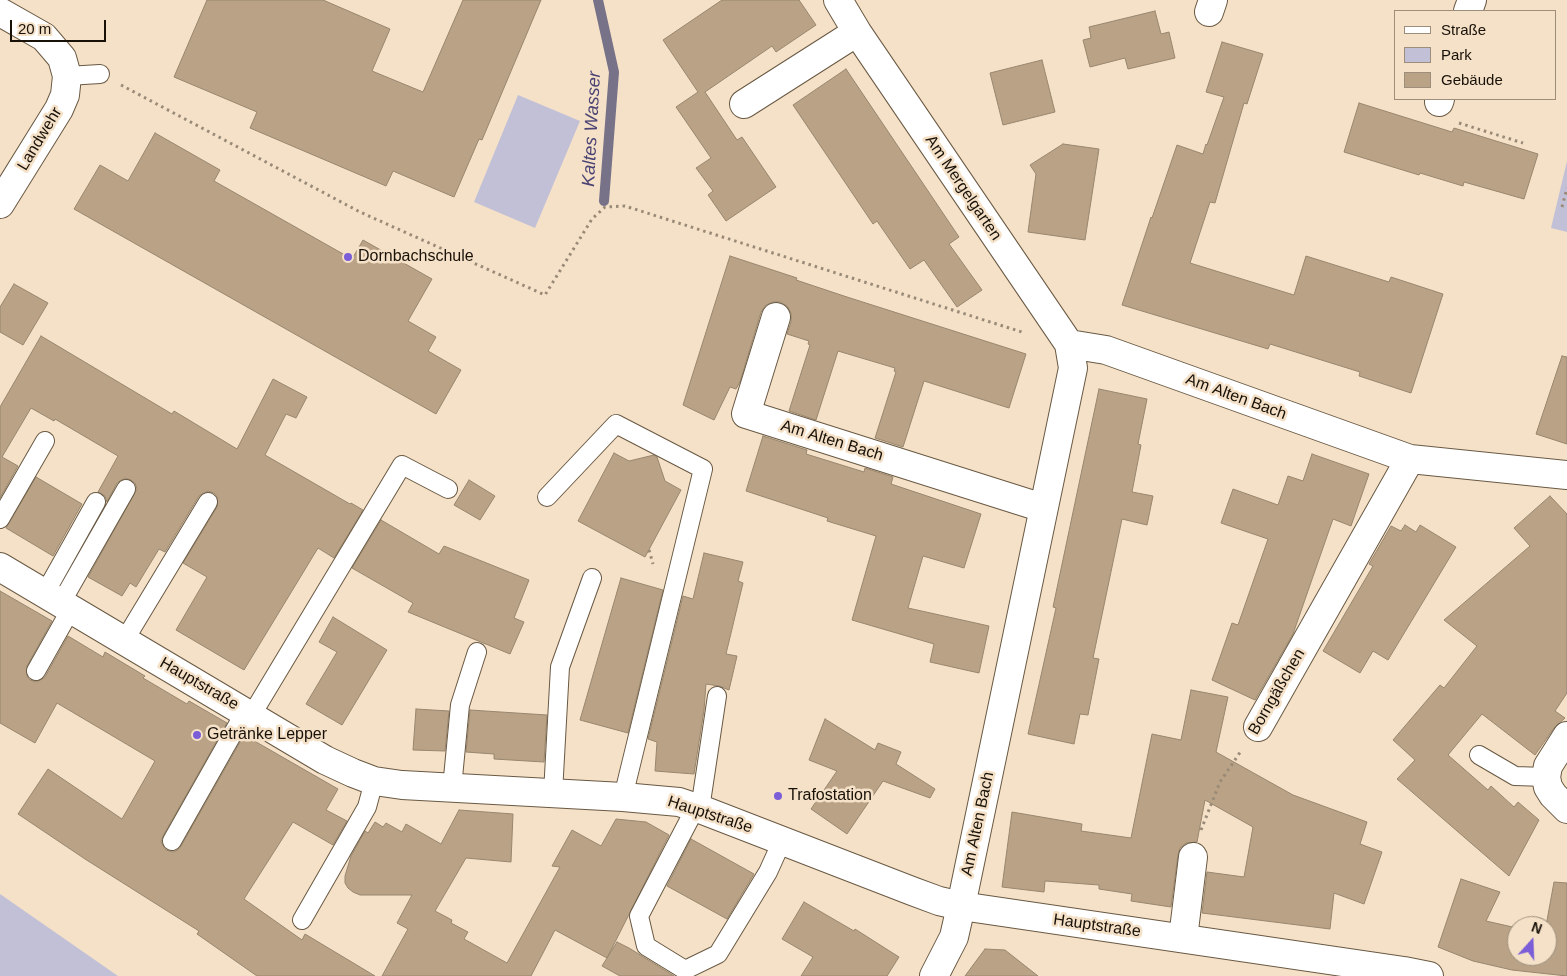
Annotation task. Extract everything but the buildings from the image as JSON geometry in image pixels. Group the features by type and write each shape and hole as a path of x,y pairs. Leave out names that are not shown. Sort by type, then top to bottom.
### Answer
{"street":[{"name":"Am Mergelgarten","path":"838,0 857,32 1069,344"},
{"path":"0,12 44,37 62,58 67,76"},
{"path":"744,104 857,32"},
{"name":"Landwehr","path":"0,204 59,109 65,95 67,76"},
{"name":"Am Alten Bach","path":"776,318 746,414 1043,508"},
{"name":"Am Alten Bach","path":"934,976 954,936 961,906 1073,368 1069,344 1106,350 1410,459 1567,475"},
{"name":"Borngäßchen","path":"1258,727 1410,459"},
{"name":"Hauptstraße","path":"0,567 325,760 374,781 402,785 658,799 679,802 939,901 961,906 1429,976"},
{"path":"1567,736 1548,766 1546,777 1548,787 1553,795 1567,809"},
{"path":"1182,938 1192,857"}],"lane":[{"path":"67,76 100,74"},
{"path":"547,497 616,424 703,470 623,797"},
{"path":"0,519 45,441"},
{"path":"172,841 402,465 448,489"},
{"path":"59,602 126,489"},
{"path":"36,671 96,502"},
{"path":"124,640 208,502"},
{"path":"553,793 560,667 592,578"},
{"path":"452,788 460,705 477,652"},
{"path":"717,696 698,808 639,916 646,946 685,970 718,954 768,872 782,841"},
{"path":"1479,754 1515,776 1546,777"},
{"path":"302,920 367,807 374,781"}],"path":[{"path":"100,74 360,212 545,294 592,219 605,207 625,206 1040,338 1069,344"},
{"path":"1440,100 1443,117 1523,143"},
{"path":"1562,207 1567,188"},
{"name":"Borngäßchen","path":"1192,857 1208,809 1220,782 1258,727"}],"green space":[{"path":"518,95 580,121 535,228 474,202"},
{"path":"1567,161 1567,232 1551,228"},
{"path":"0,894 118,976 0,976"}],"waterway":[{"name":"Kaltes Wasser","path":"598,0 614,72 604,201"}],"place":[{"name":"Dornbachschule","path":"348,257"},
{"name":"Getränke Lepper","path":"197,735"},
{"name":"Trafostation","path":"778,796"}]}
